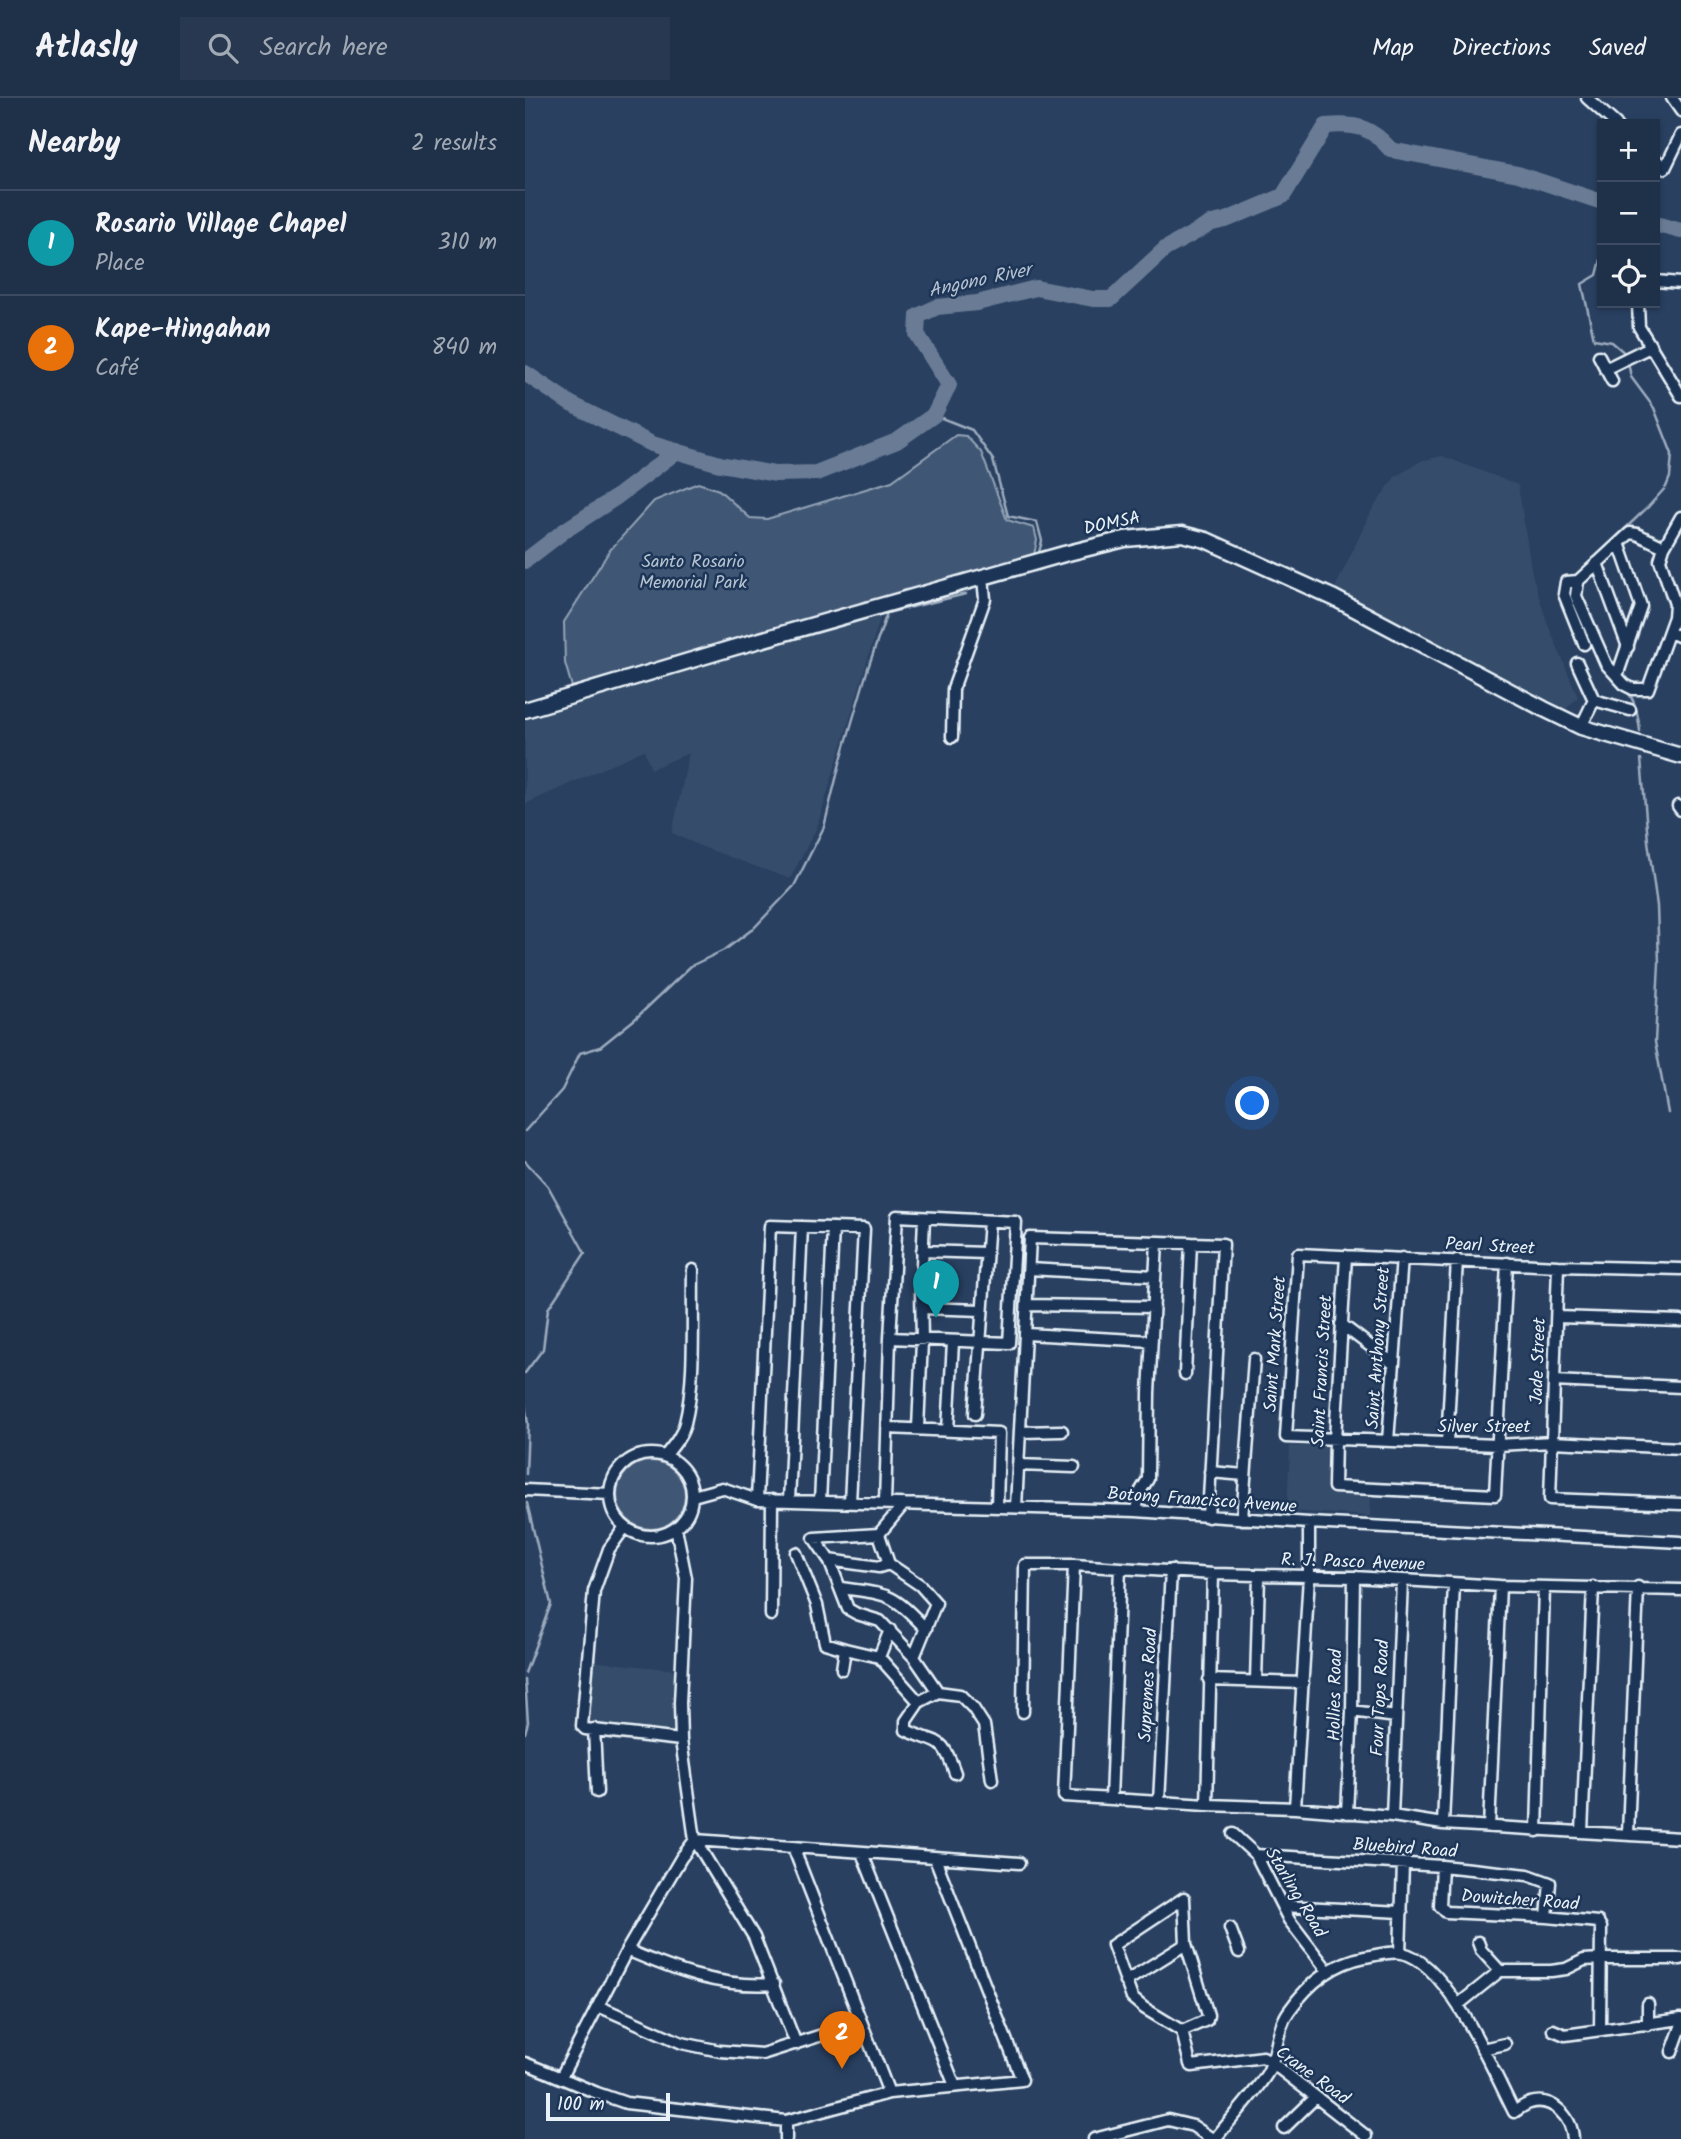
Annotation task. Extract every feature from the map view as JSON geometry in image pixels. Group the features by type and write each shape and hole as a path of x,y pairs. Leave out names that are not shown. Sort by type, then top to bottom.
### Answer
{"main road":[{"name":"DOMSA","path":"525,710 752,642 1125,539 1153,535 1193,536 1334,597 1581,727 1681,754"}],"street":[{"path":"1587,98 1610,119"},
{"path":"1672,98 1681,111"},
{"path":"1660,164 1665,169 1681,135"},
{"path":"1660,281 1681,283"},
{"path":"1637,308 1639,327 1681,396"},
{"path":"1605,369 1650,347"},
{"path":"1599,356 1612,381"},
{"path":"1578,581 1576,596 1606,664 1633,689 1649,689 1674,617 1675,604 1660,560 1664,547 1681,517"},
{"path":"1584,644 1564,594 1566,582 1578,581 1630,533 1664,547"},
{"path":"1617,677 1641,606 1619,543"},
{"path":"1597,564 1627,647"},
{"path":"952,737 953,689 985,599 983,578"},
{"path":"1669,632 1681,637"},
{"path":"1577,663 1594,700 1630,710"},
{"path":"1581,727 1594,700"},
{"path":"885,1503 890,1338 897,1216 1016,1222 1009,1343 890,1338"},
{"path":"918,1429 924,1218"},
{"path":"975,1414 989,1221"},
{"path":"757,1500 771,1226 864,1229 850,1502"},
{"path":"789,1501 802,1227"},
{"path":"820,1502 833,1228"},
{"path":"1016,1507 1030,1238 1223,1244 1208,1517"},
{"path":"1136,1511 1140,1492 1147,1479 1157,1242"},
{"path":"1185,1374 1191,1243"},
{"path":"922,1251 986,1253"},
{"name":"Pearl Street","path":"1297,1254 1681,1269"},
{"name":"Saint Mark Street","path":"1286,1437 1297,1254"},
{"name":"Saint Francis Street","path":"1346,1256 1334,1487 1495,1495 1498,1445"},
{"name":"Saint Anthony Street","path":"1388,1441 1402,1258"},
{"path":"1447,1443 1457,1260"},
{"path":"1498,1445 1507,1263"},
{"name":"Jade Street","path":"1559,1266 1549,1499 1681,1504"},
{"path":"1029,1269 1155,1276"},
{"path":"665,1456 685,1425 690,1390 693,1270"},
{"path":"1028,1305 1154,1307"},
{"path":"922,1308 982,1310"},
{"path":"1557,1317 1681,1321"},
{"path":"1341,1324 1394,1364"},
{"path":"1026,1334 1152,1341"},
{"path":"948,1430 953,1342"},
{"path":"1243,1519 1254,1359"},
{"path":"1554,1381 1681,1387"},
{"path":"888,1428 999,1433 997,1507"},
{"path":"1020,1432 1062,1431"},
{"name":"Silver Street","path":"1286,1437 1498,1445 1552,1442 1681,1448"},
{"path":"644,1454 665,1456 683,1468 691,1481 693,1496 689,1512 676,1528 659,1536 641,1535 625,1527 614,1513 610,1494 613,1478 626,1461 644,1454"},
{"path":"1018,1465 1074,1466"},
{"path":"1210,1472 1245,1475"},
{"name":"Botong Francisco Avenue","path":"693,1496 722,1489 757,1500 1136,1511 1681,1542"},
{"path":"525,1490 610,1494"},
{"path":"771,1615 772,1500"},
{"path":"904,1504 880,1534 814,1538 829,1560 848,1609 880,1621 890,1630 914,1657 937,1692"},
{"path":"1295,1808 1310,1523"},
{"path":"625,1527 609,1549 594,1591 582,1726 681,1740"},
{"path":"676,1528 686,1578 680,1703 681,1740 695,1840 754,1937 796,2044"},
{"path":"880,1534 889,1564 920,1585 936,1603 914,1657"},
{"path":"796,1553 817,1605 825,1643 879,1657 919,1702"},
{"path":"829,1560 879,1567 889,1564"},
{"name":"R. J. Pasco Avenue","path":"1023,1712 1025,1565 1074,1565 1259,1576 1354,1577 1500,1586 1681,1590"},
{"path":"1074,1565 1064,1796 1295,1808 1392,1816 1443,1824 1681,1838"},
{"path":"1111,1799 1120,1568"},
{"name":"Supremes Road","path":"1159,1802 1171,1570"},
{"path":"1207,1805 1213,1574"},
{"path":"1256,1681 1259,1576"},
{"name":"Hollies Road","path":"1347,1813 1354,1577"},
{"name":"Four Tops Road","path":"1392,1816 1402,1581"},
{"path":"1443,1824 1454,1584"},
{"path":"1489,1827 1500,1586"},
{"path":"1537,1831 1544,1587"},
{"path":"1582,1832 1593,1587"},
{"path":"1628,1834 1638,1587"},
{"path":"841,1588 888,1595 901,1602 926,1629"},
{"path":"879,1657 890,1630"},
{"path":"842,1669 845,1649"},
{"path":"1209,1680 1303,1683"},
{"path":"955,1773 947,1749 933,1740 906,1730 906,1721 919,1702 937,1692 960,1695 984,1725 992,1780"},
{"path":"1352,1711 1396,1717"},
{"path":"593,1729 597,1792"},
{"name":"Starling Road","path":"1233,1834 1256,1854 1300,1937 1328,1971"},
{"path":"695,1840 1019,1863"},
{"path":"561,2077 627,1950 681,1858 695,1840"},
{"path":"793,1847 889,2094"},
{"path":"862,1853 955,2086"},
{"name":"Bluebird Road","path":"1256,1854 1442,1866 1528,1875 1550,1883 1547,1917"},
{"path":"525,2063 627,2103 786,2120 889,2094 1022,2080 935,1858"},
{"path":"1400,1953 1403,1864"},
{"name":"Dowitcher Road","path":"1442,1866 1440,1906 1446,1912 1598,1922 1601,1927 1601,1959"},
{"path":"1184,1898 1186,1944 1209,2015 1207,2020 1182,2031 1132,1998 1125,1982 1113,1945 1184,1898"},
{"path":"1282,1906 1402,1912"},
{"path":"1230,1928 1239,1952"},
{"path":"1478,1942 1481,1950 1500,1971"},
{"path":"1125,1982 1186,1944"},
{"path":"627,1950 665,1967 728,1984 774,1984"},
{"path":"1094,2139 1130,2134 1168,2120 1193,2126 1213,2139 1268,2072 1287,2013 1310,1986 1346,1961 1400,1953 1419,1961 1459,2004 1514,2112 1537,2102 1551,2105 1567,2118 1573,2130 1573,2139"},
{"path":"1459,2004 1500,1971 1551,1972 1584,1961 1601,1959 1681,1959"},
{"path":"1600,2030 1601,1959"},
{"path":"1648,2004 1648,2025"},
{"path":"598,2006 683,2043 720,2051 762,2054 860,2023"},
{"path":"1553,2029 1565,2035 1681,2020"},
{"path":"1672,2052 1681,2027"},
{"name":"Crane Road","path":"1182,2031 1192,2066 1263,2057 1366,2136"},
{"path":"1482,2049 1505,2044"},
{"path":"1284,2128 1316,2097"},
{"path":"786,2120 786,2139"}],"shaded area":[{"path":"1442,456 1518,485 1532,574 1547,622 1578,697 1566,709 1335,588 1372,510 1395,477 1421,461"},
{"path":"881,615 817,827 790,879 672,833 689,753 651,769 644,750 525,804 525,721 609,692"},
{"path":"1290,1446 1332,1447 1330,1492 1371,1494 1370,1516 1287,1511"},
{"path":"590,1661 677,1670 676,1748 605,1740 607,1727 585,1725"}],"green space":[{"name":"Santo Rosario Memorial Park","path":"956,435 966,436 981,452 1007,520 1034,528 1037,540 1034,555 572,687 565,663 564,622 610,550 654,501 698,483 719,490 750,518 767,519 892,481"},
{"path":"651,1461 664,1464 675,1471 682,1482 685,1495 682,1508 675,1519 664,1526 651,1529 638,1526 627,1519 620,1508 617,1495 620,1482 627,1471 638,1464"}],"waterway":[{"name":"Angono River","path":"525,373 571,404 652,444 720,464 775,474 816,473 897,441 934,415 949,385 917,334 918,316 937,307 977,303 1036,288 1093,299 1111,299 1165,249 1212,223 1226,220 1283,196 1326,126 1363,128 1377,136 1391,150 1518,174 1597,200"},
{"name":"Angono River","path":"1660,225 1681,231"},
{"path":"1600,245 1602,256 1597,275 1582,284 1594,339 1612,342 1627,355"},
{"path":"1574,577 1649,506 1666,487 1670,477 1672,454 1654,408 1631,377 1628,362"},
{"path":"934,415 972,430 993,460 1008,516 1037,522 1042,541 1038,556"},
{"name":"Angono River","path":"525,561 677,451"},
{"path":"1570,585 1571,597 1599,661"},
{"path":"525,1131 562,1090 580,1053 600,1047 635,1019 691,966 726,949 754,928 794,886 824,827 840,763 887,613 966,594"},
{"path":"1625,689 1634,703 1640,731"},
{"path":"1641,759 1657,906 1659,963 1655,1042 1668,1113"},
{"path":"525,1161 548,1186 585,1253 548,1309 543,1349 525,1373"},
{"path":"525,1405 528,1424 526,1474"},
{"path":"525,1673 551,1604 527,1503"},
{"path":"525,1680 528,1722 525,1733"}],"place":[{"name":"Rosario Village Chapel","path":"936,1318"},
{"name":"Kape-Hingahan","path":"842,2069"}]}
